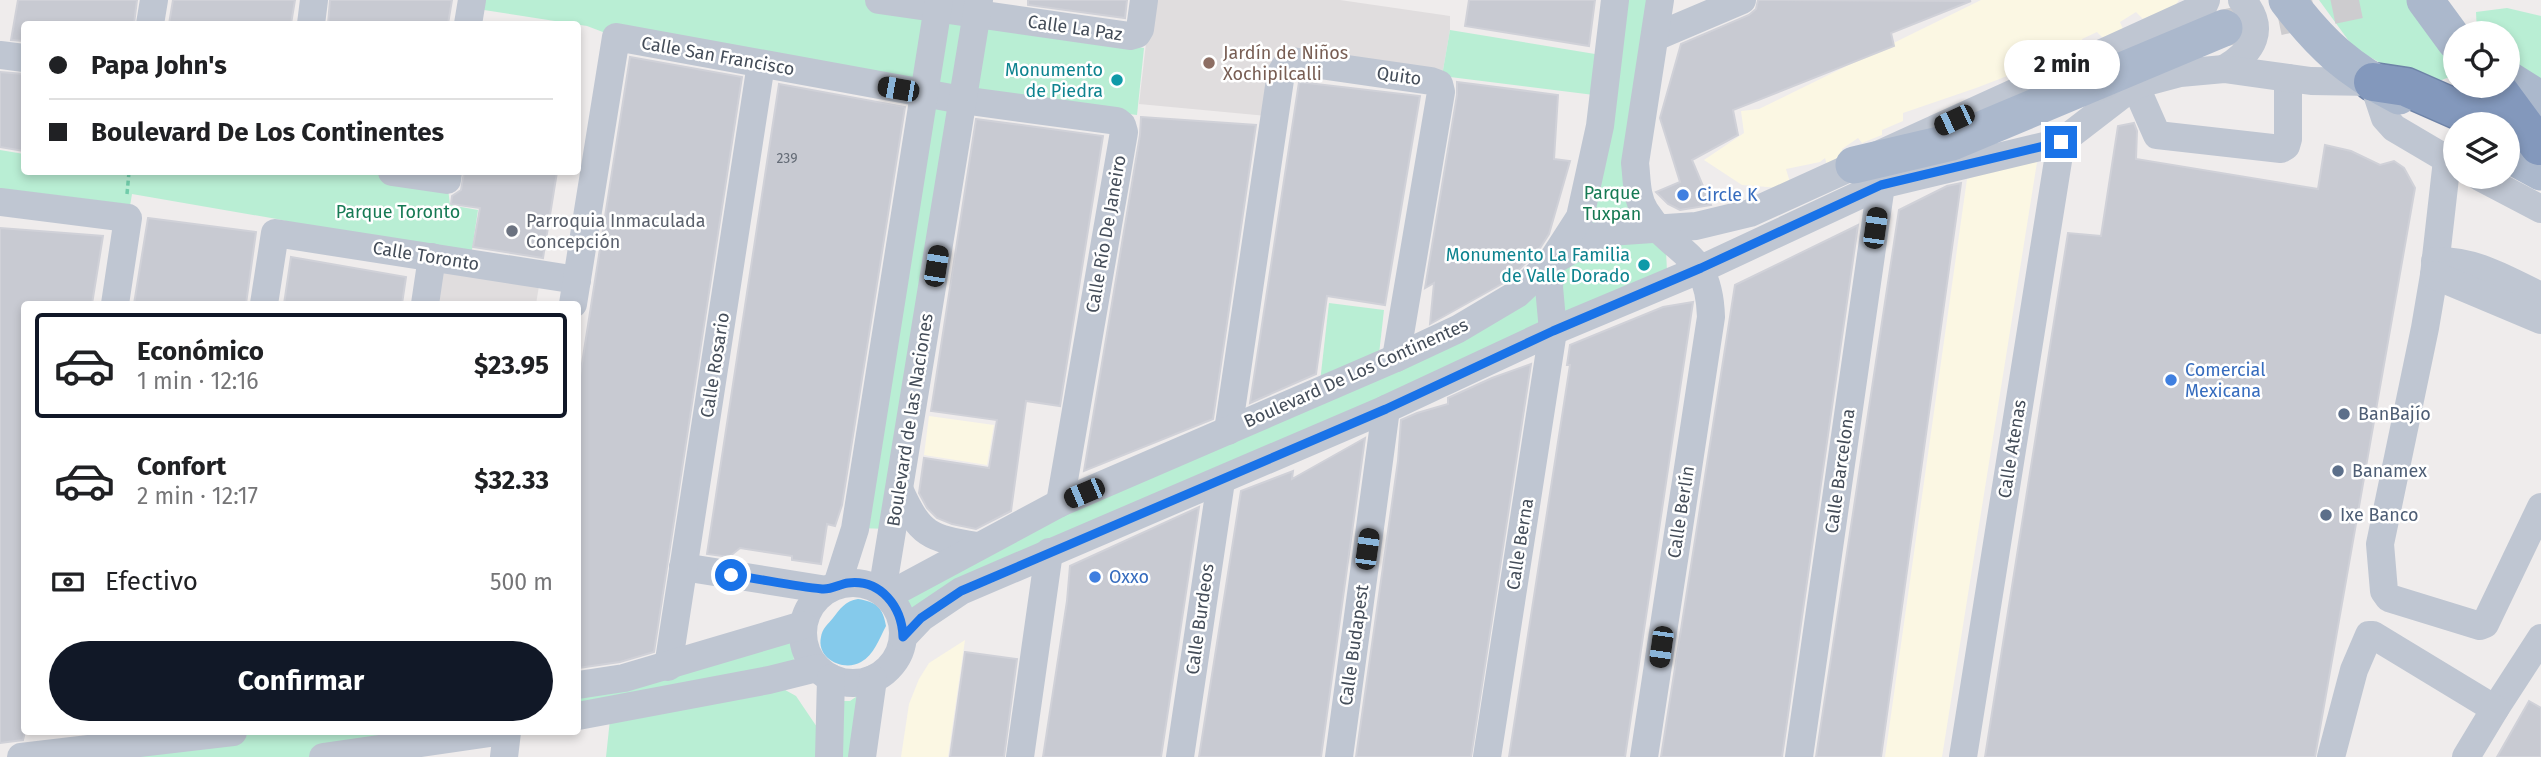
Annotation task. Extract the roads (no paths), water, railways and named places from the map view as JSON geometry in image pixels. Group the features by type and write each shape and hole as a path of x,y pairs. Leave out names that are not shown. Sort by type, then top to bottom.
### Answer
{"highway":[{"path":"2373,82 2406,87 2463,112"},
{"path":"2501,98 2527,150"}],"main road":[{"path":"2287,0 2332,53 2373,82 2443,142"},
{"path":"2425,0 2443,25"},
{"path":"1868,175 1952,142 2218,7"},
{"path":"2520,87 2541,100"}],"street":[{"path":"150,21 154,0"},
{"path":"310,21 314,0"},
{"path":"468,21 472,0"},
{"name":"Calle La Paz","path":"878,0 978,7 1130,36 1137,34 1140,29 1144,0"},
{"path":"1551,262 1580,217 1600,126 1615,0"},
{"path":"1660,0 1635,163 1638,191 1644,210 1701,268"},
{"path":"1655,37 1742,0"},
{"name":"Boulevard de las Naciones","path":"832,588 855,529 938,4"},
{"name":"Boulevard de las Naciones","path":"884,594 978,7"},
{"path":"2218,7 2254,18 2255,29 2247,54 2224,69"},
{"name":"Calle San Francisco","path":"575,292 616,37 962,100"},
{"path":"0,55 21,58"},
{"name":"Quito","path":"1228,431 1281,73 1292,61 1439,84 1441,92 1396,358"},
{"name":"Calle Rosario","path":"668,667 761,64"},
{"name":"Boulevard De Los Continentes","path":"884,594 1060,503 1458,329 1517,294 1551,262 1572,248 1609,232 1662,230 1718,222 1868,175 2061,142 2135,85 2180,73 2224,69 2311,81 2373,82"},
{"path":"2135,85 2157,135 2281,149 2288,139 2288,78"},
{"name":"Calle Río De Janeiro","path":"962,100 1117,121 1124,132 1060,503"},
{"name":"Calle Atenas","path":"1963,757 2061,142"},
{"name":"Boulevard De Los Continentes","path":"903,637 921,618 961,591 1386,409 1553,331 1701,268 1868,175"},
{"name":"Calle Barcelona","path":"1799,757 1868,175"},
{"path":"2447,189 2414,382 2380,544 2384,591 2389,598 2480,626 2485,624 2541,507"},
{"path":"2503,189 2541,209"},
{"path":"0,202 128,218 115,301"},
{"name":"Calle Toronto","path":"264,301 275,233 432,257 575,292"},
{"path":"425,301 432,257"},
{"path":"2494,259 2541,281"},
{"path":"2435,268 2457,261 2473,264 2541,296"},
{"name":"Calle Berna","path":"1487,757 1553,331 1549,287 1551,262"},
{"name":"Calle Berlín","path":"1644,757 1711,317 1708,287 1701,268"},
{"path":"2435,268 2541,320"},
{"name":"Calle Budapest","path":"1339,757 1386,409"},
{"name":"Calle Burdeos","path":"1180,757 1221,481"},
{"path":"900,491 910,513 930,535 945,541 977,546"},
{"path":"1020,757 1049,552"},
{"path":"683,567 832,588 852,583 867,585 884,594 900,614 903,637 894,662 873,679 859,683 845,682 824,673 805,648 803,625 811,605 832,588"},
{"path":"581,685 668,667 803,625"},
{"path":"2331,757 2354,670 2369,635 2495,709"},
{"path":"2477,753 2495,709 2532,671 2541,638"},
{"path":"581,715 769,680 824,673"},
{"path":"824,673 829,757"},
{"path":"862,757 873,679"},
{"path":"38,747 189,735"},
{"path":"341,756 426,737 454,735"},
{"path":"504,757 507,735"}],"water":[{"path":"858,599 878,606 886,626 866,659 854,665 833,662 823,652 822,634 843,606"}],"tunnel":[{"path":"2224,28 2359,0"}],"place":[{"name":"Jardín de Niños Xochipilcalli","path":"1209,63"},
{"name":"Monumento de Piedra","path":"1117,80"},
{"name":"Circle K","path":"1683,195"},
{"name":"Parroquia Inmaculada Concepción","path":"512,231"},
{"name":"Monumento La Familia de Valle Dorado","path":"1644,265"},
{"name":"Comercial Mexicana","path":"2171,380"},
{"name":"BanBajío","path":"2344,414"},
{"name":"Banamex","path":"2338,471"},
{"name":"Ixe Banco","path":"2326,515"},
{"name":"Oxxo","path":"1095,577"}],"park label":[{"name":"Parque Tuxpan","path":"1612,203"},
{"name":"Parque Toronto","path":"398,212"}]}
